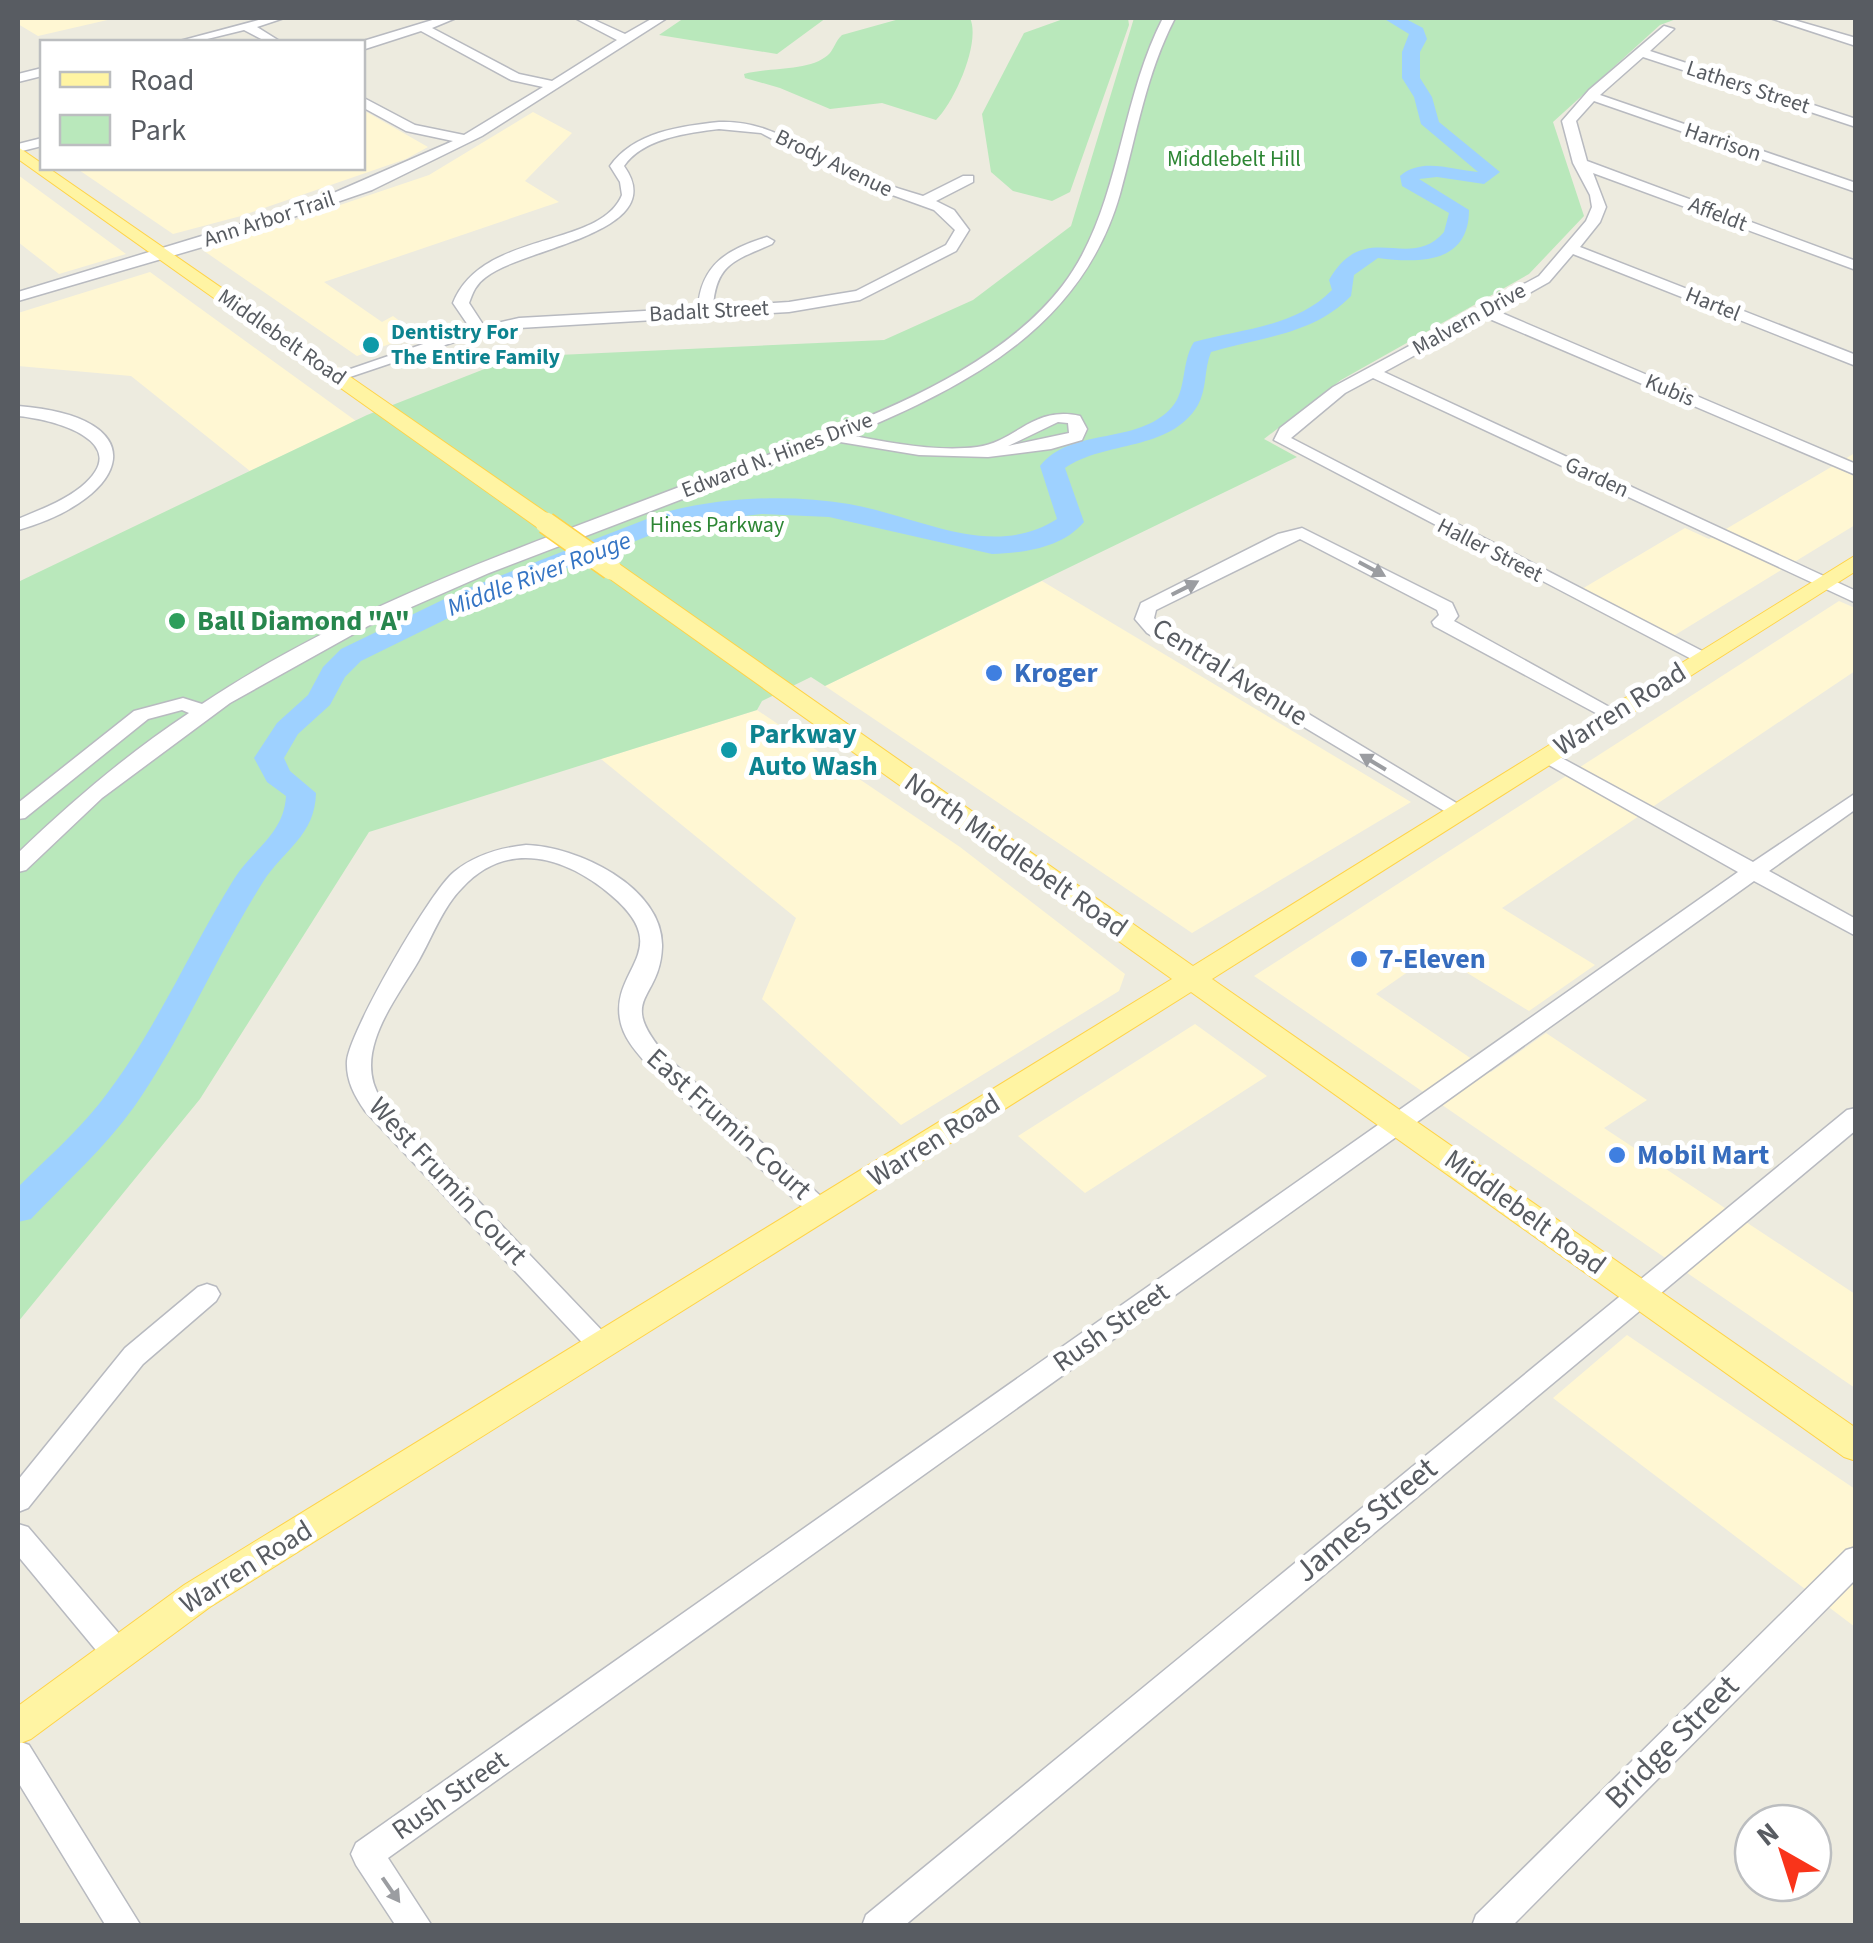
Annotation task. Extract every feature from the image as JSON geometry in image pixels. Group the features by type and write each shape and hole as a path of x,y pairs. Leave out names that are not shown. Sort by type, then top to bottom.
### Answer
{"main road":[{"name":"Middlebelt Road","path":"18,147 40,163"},
{"name":"Middlebelt Road","path":"49,170 546,523"},
{"name":"North Middlebelt Road","path":"546,523 1192,979"},
{"name":"Warren Road","path":"18,1726 197,1596 1192,979 1856,561"},
{"name":"Middlebelt Road","path":"1192,979 1856,1446"}],"street":[{"path":"190,40 278,18"},
{"path":"365,45 450,18"},
{"path":"581,18 626,39"},
{"name":"Ann Arbor Trail","path":"18,297 347,194 416,165 464,140 661,18"},
{"name":"Edward N. Hines Drive","path":"18,865 27,842 204,712 322,642 392,608 829,435 956,378 1010,344 1067,290 1096,244 1145,70 1168,18"},
{"path":"1776,18 1856,42"},
{"path":"246,26 271,40"},
{"name":"Malvern Drive","path":"1282,440 1286,432 1330,396 1544,278 1593,222 1599,207 1568,127 1591,96 1668,28"},
{"path":"424,29 509,72 556,83"},
{"name":"Lathers Street","path":"1642,52 1856,123"},
{"name":"Harrison","path":"1591,96 1856,188"},
{"path":"365,103 410,128 464,140"},
{"name":"Brody Avenue","path":"480,330 461,304 464,290 474,278 500,262 610,220 624,208 630,196 629,182 617,166 621,156 694,128 729,124 760,128 842,172 922,202"},
{"name":"Affeldt","path":"1580,163 1856,266"},
{"path":"922,202 968,179"},
{"name":"Badalt Street","path":"338,376 480,330 557,318 804,306 879,288 951,248 961,236 954,216 922,202"},
{"path":"705,311 705,282 715,268 766,241"},
{"name":"Hartel","path":"1570,248 1856,361"},
{"name":"Kubis","path":"1484,311 1856,470"},
{"name":"Garden","path":"1372,372 1856,598"},
{"path":"18,410 60,416 77,423 97,438 107,457 100,478 84,492 18,525"},
{"path":"829,435 872,445 986,450"},
{"name":"Haller Street","path":"1282,440 1701,658"},
{"name":"Central Avenue","path":"1456,812 1144,619 1148,607 1302,532 1444,607 1449,616 1441,622 1612,714"},
{"path":"18,813 140,714 184,704 204,712"},
{"path":"1546,756 1856,929"},
{"name":"Rush Street","path":"416,1926 367,1854 1856,799"},
{"name":"East Frumin Court","path":"417,944 455,882 481,864 517,853 545,852 577,860 592,869 641,913 650,930 651,950 630,1006 638,1040 822,1209"},
{"name":"West Frumin Court","path":"417,944 360,1049 358,1073 366,1095 601,1346"},
{"name":"James Street","path":"878,1926 1856,1116"},
{"path":"18,1500 134,1356 207,1294"},
{"path":"18,1536 116,1652"},
{"name":"Bridge Street","path":"1488,1926 1856,1559"},
{"path":"18,1755 125,1926"}],"shaded area":[{"path":"18,18 116,18 38,36 18,24"},
{"path":"365,111 428,147 406,159 241,216 173,234 79,170 365,170"},
{"path":"533,112 572,133 525,181 559,202 324,282 382,322 393,316 417,334 357,356 204,251 429,175"},
{"path":"18,175 126,254 59,274 18,242"},
{"path":"150,272 356,421 250,471 131,376 18,366 18,313"},
{"path":"1855,453 1855,525 1662,643 1570,596 1685,528 1709,539"},
{"path":"1042,581 1411,802 1192,933 825,686"},
{"path":"1839,601 1855,608 1855,671 1502,908 1595,965 1529,1011 1435,953 1376,994 1491,1072 1546,1033 1647,1100 1604,1128 1855,1294 1855,1388 1254,976"},
{"path":"757,710 960,847 1125,974 1119,991 901,1125 762,999 796,918 601,759"},
{"path":"1195,1024 1267,1076 1085,1193 1018,1136"},
{"path":"1627,1335 1855,1489 1855,1627 1553,1398"}],"green space":[{"path":"684,18 826,18 777,54 659,35"},
{"path":"903,18 970,18 972,41 964,71 936,120 882,103 830,109 745,78 744,74 810,64 828,55 842,35"},
{"path":"1066,18 1128,18 1129,25 1070,192 1052,201 1013,191 991,172 982,114 1024,33"},
{"name":"Hines Parkway","path":"1134,18 1679,18 1660,25 1553,122 1584,216 1529,274 1341,380 1264,439 1297,457 825,686 811,677 762,701 757,710 369,832 200,1099 18,1322 18,582 367,415 515,357 884,340 973,300 1071,226"}],"waterway":[{"name":"Middle River Rouge","path":"18,1209 86,1142 122,1098 249,880 291,832 297,822 301,793 277,776 269,758 287,729 320,699 333,673 351,655 470,597 674,517 695,513 740,507 807,507 851,512 992,546 1046,538 1071,522 1052,466 1083,449 1152,432 1167,424 1181,412 1191,395 1195,363 1202,347 1278,329 1314,315 1343,291 1340,280 1345,271 1374,251 1417,256 1445,244 1457,225 1459,210 1409,182 1410,176 1437,171 1484,178 1490,172 1430,124 1423,97 1411,78 1411,52 1417,32 1392,18"}],"place":[{"name":"Dentistry For The Entire Family","path":"371,345"},
{"name":"Ball Diamond \"A\"","path":"177,621"},
{"name":"Kroger","path":"994,673"},
{"name":"Parkway Auto Wash","path":"729,750"},
{"name":"7-Eleven","path":"1359,959"},
{"name":"Mobil Mart","path":"1617,1155"}],"park label":[{"name":"Middlebelt Hill","path":"1234,159"}]}
